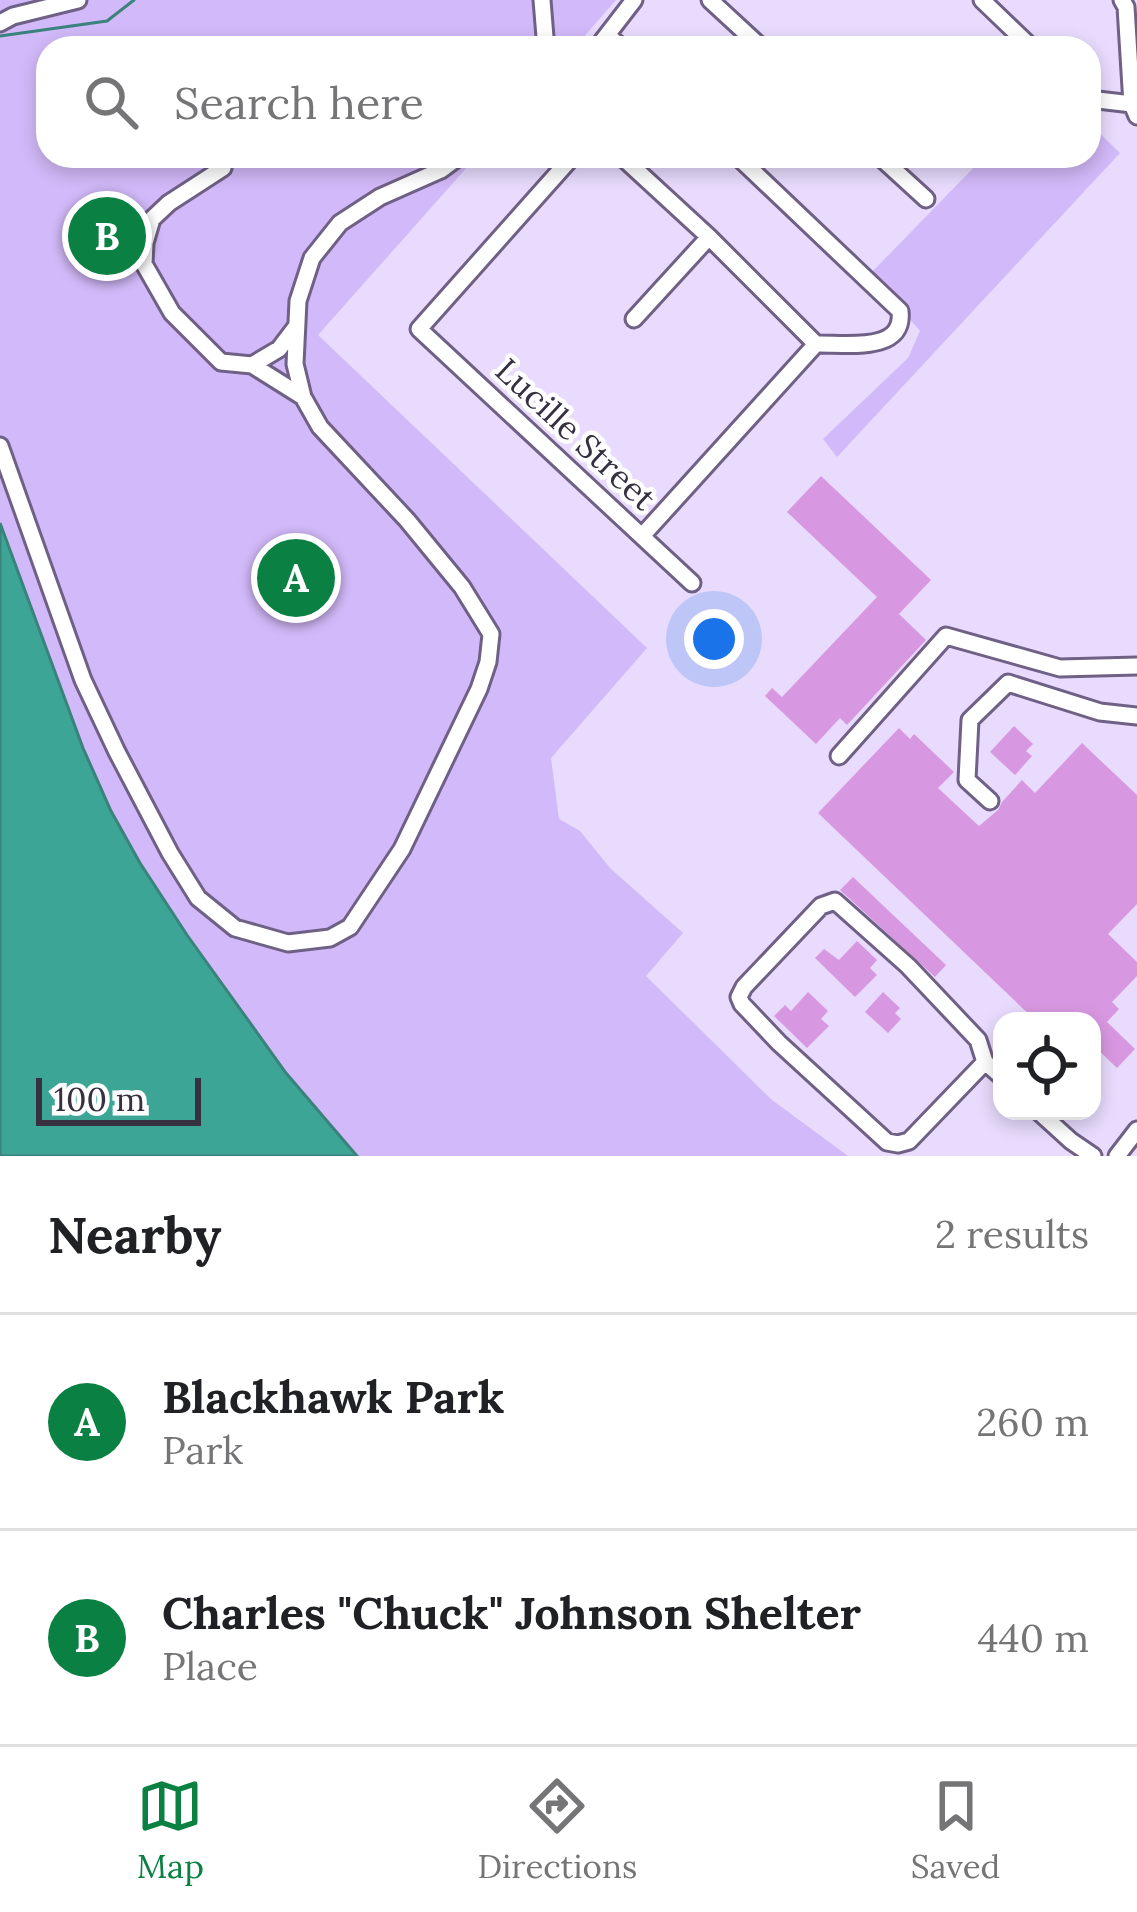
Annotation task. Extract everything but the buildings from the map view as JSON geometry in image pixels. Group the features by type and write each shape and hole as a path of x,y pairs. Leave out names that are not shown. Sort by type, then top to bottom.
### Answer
{"street":[{"path":"0,23 78,0"},
{"path":"542,0 544,36"},
{"path":"606,36 634,0"},
{"path":"710,0 749,36"},
{"path":"982,0 1020,36"},
{"path":"1101,102 1135,110 1122,0"},
{"path":"223,168 169,202 152,219 144,264 172,313 221,362 252,365 303,397"},
{"path":"0,446 83,680 127,772 198,898 235,928 289,943 330,938 350,927 402,849 479,689 491,634 462,587 407,520 320,427 303,397 295,364 298,301 312,258 340,224 380,197 444,168"},
{"name":"Lucille Street","path":"562,168 419,329 692,584"},
{"path":"634,168 816,344"},
{"path":"642,536 816,344 881,342 896,334 901,321 900,311 750,168"},
{"path":"892,168 926,199"},
{"path":"634,319 709,237"},
{"path":"252,365 279,349 297,326"},
{"path":"839,756 946,636 1060,668 1137,666"},
{"path":"990,801 967,780 970,720 1008,683 1100,712 1137,716"},
{"path":"985,1062 909,1141 887,1142 779,1043 739,997 788,939 820,907 835,901 908,966 978,1040 985,1062 993,1070"},
{"path":"1048,1120 1094,1156"},
{"path":"1117,1156 1137,1130"}],"shaded area":[{"path":"0,0 616,0 584,36 36,36 36,168 466,168 318,335 647,648 551,758 559,819 580,831 611,869 683,933 646,976 772,1100 848,1156 357,1156 286,1073 140,863 83,748 0,523"},
{"path":"1101,135 1120,153 837,457 823,439 908,358 920,331 871,273 973,168 1101,168"},
{"path":"0,523 83,748 140,863 286,1073 357,1156 0,1156"}],"waterway":[{"path":"0,36 107,21 134,0"}],"place":[{"name":"Charles \"Chuck\" Johnson Shelter","path":"107,236"},
{"name":"Blackhawk Park","path":"296,578"}]}
